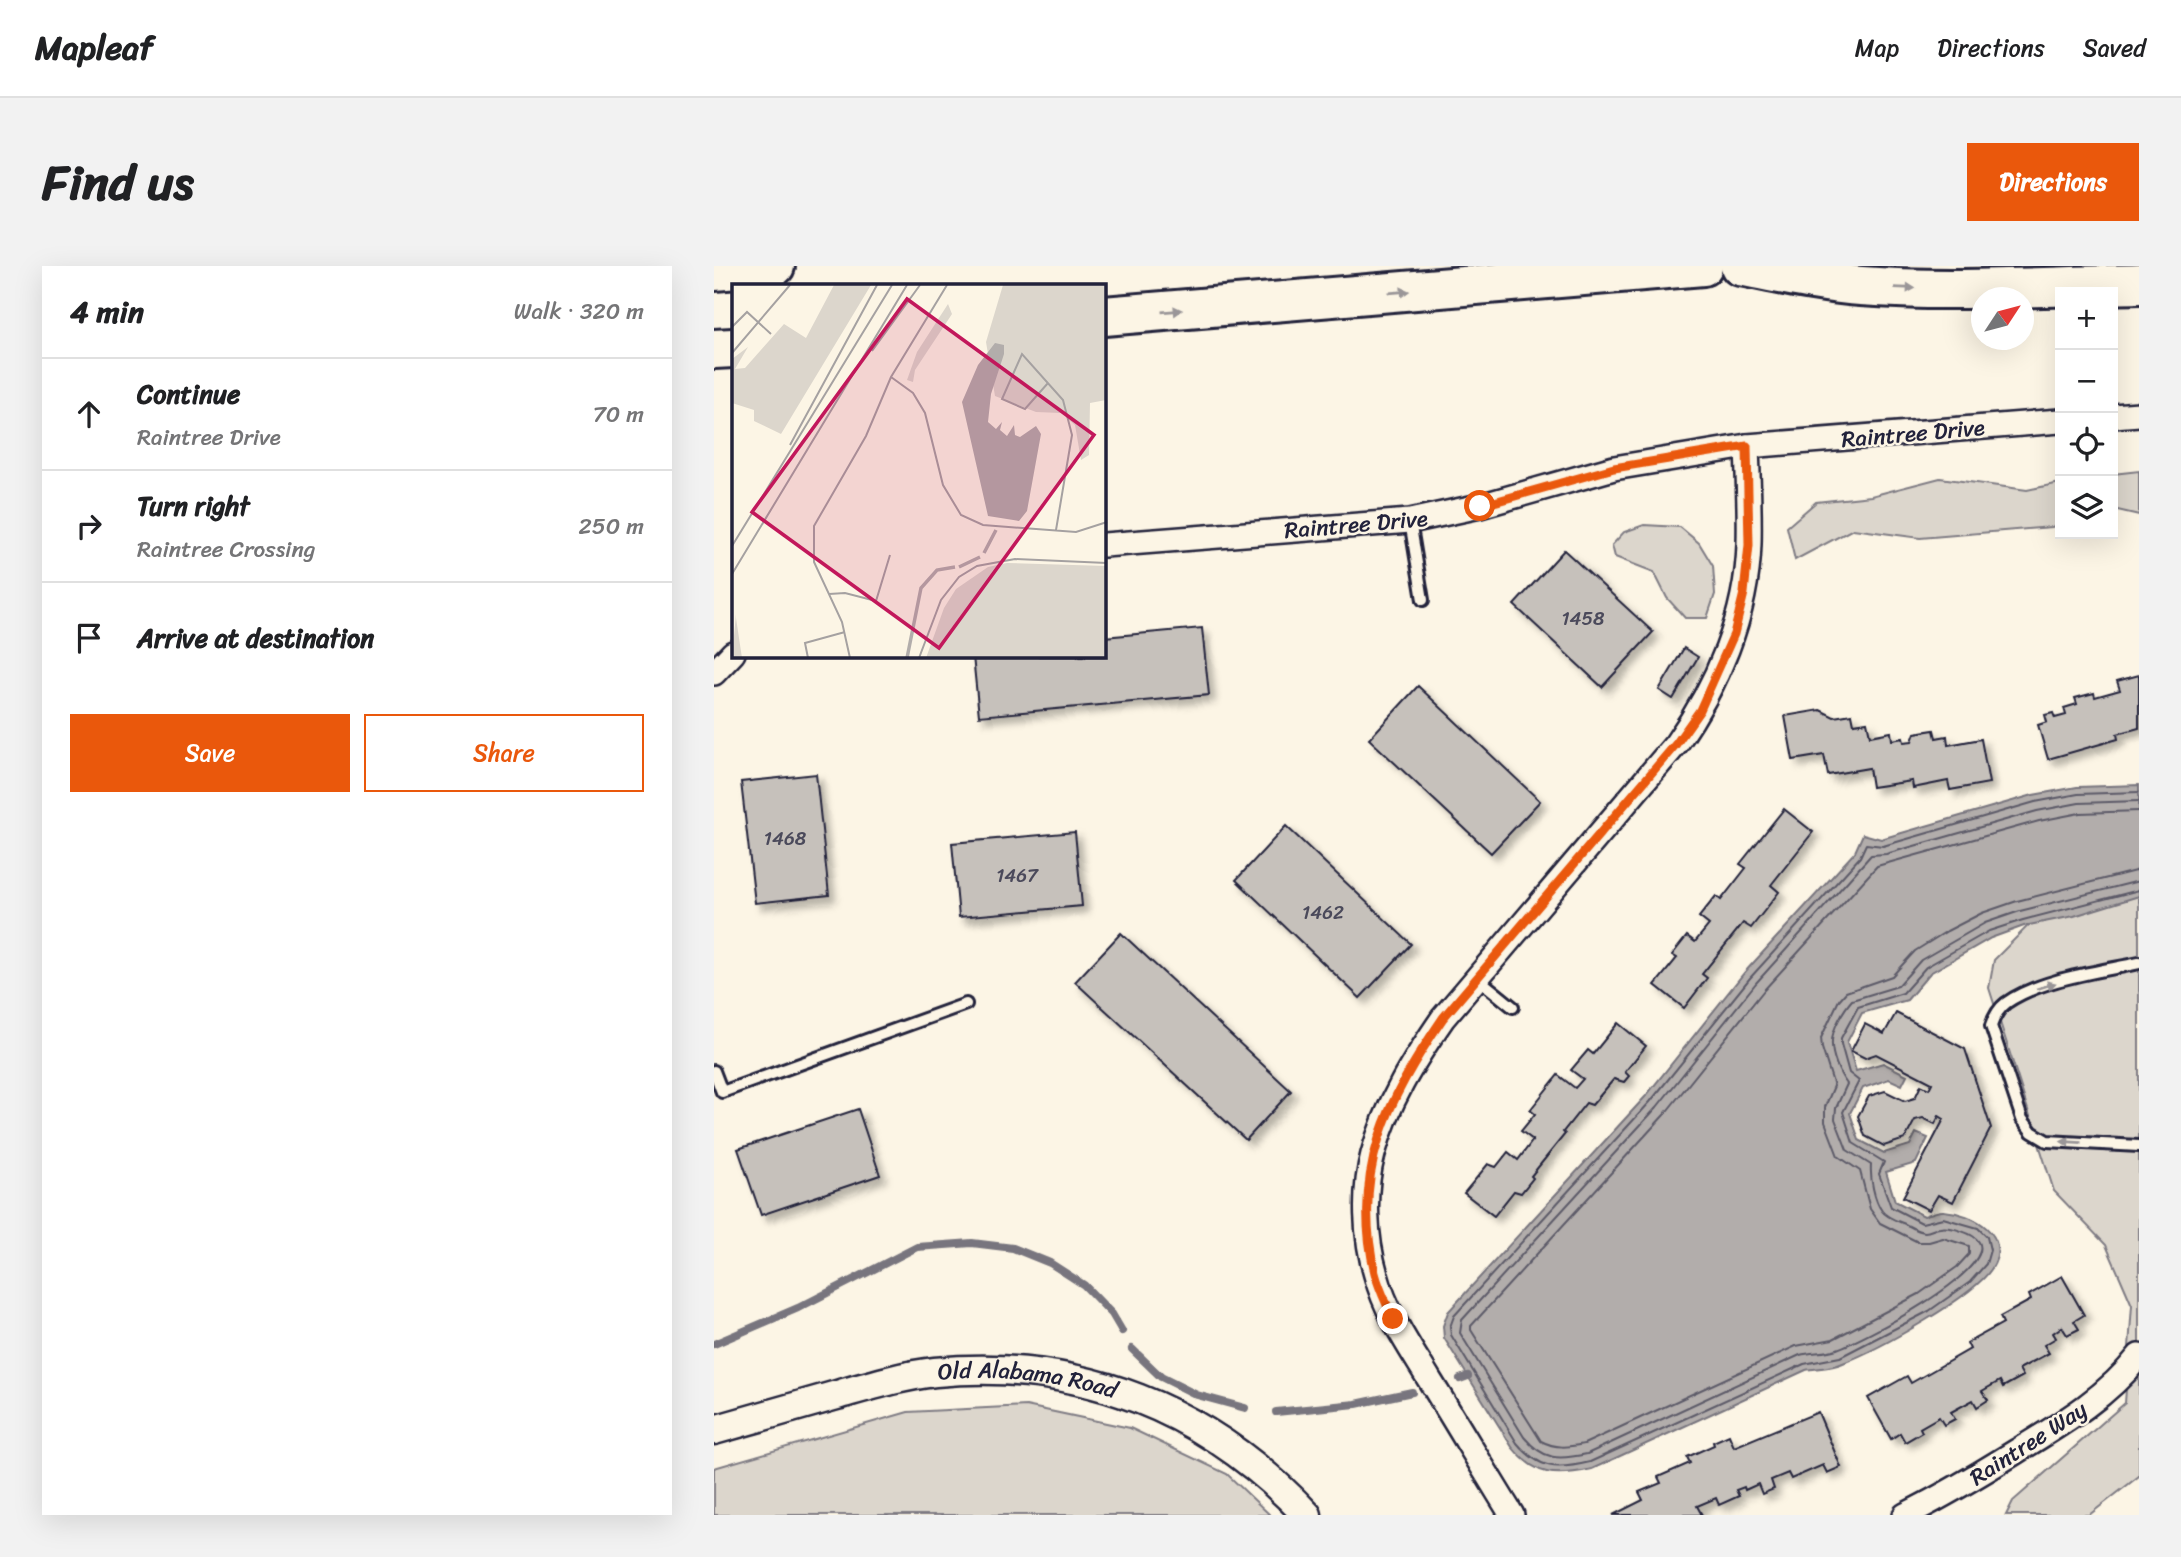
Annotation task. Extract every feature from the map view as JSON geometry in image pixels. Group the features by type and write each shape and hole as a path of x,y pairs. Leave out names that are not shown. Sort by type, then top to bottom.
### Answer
{"highway":[{"path":"714,271 775,266"},
{"path":"1106,316 1703,266"},
{"path":"1740,266 1812,281 1874,287 2139,284"},
{"path":"714,349 732,348"}],"street":[{"path":"2118,416 2139,414"},
{"name":"Raintree Drive","path":"1106,545 1410,522 1480,506 1614,468 1747,446 2055,421"},
{"path":"1511,1515 1393,1319 1376,1275 1369,1231 1367,1192 1373,1155 1388,1110 1411,1065 1443,1018 1676,744 1700,710 1734,634 1744,593 1749,545 1747,446"},
{"path":"714,673 732,654"},
{"name":"Raintree Way","path":"1905,1515 1950,1493 2067,1421 2105,1392 2139,1356"},
{"name":"Old Alabama Road","path":"714,1430 886,1381 933,1372 981,1369 1037,1373 1088,1382 1144,1400 1194,1424 1239,1452 1280,1487 1307,1515"}],"lane":[{"path":"1410,522 1423,600"},
{"path":"2139,963 2041,986 2005,1003 1995,1015 1991,1026 2022,1119 2032,1132 2046,1141 2139,1146"},
{"path":"1476,977 1513,1007"},
{"path":"714,1071 722,1092 966,1004"}],"shaded area":[{"path":"2139,471 2139,515 2118,510 2118,473"},
{"path":"1940,478 2027,490 2055,484 2055,525 1920,538 1853,529 1795,560 1787,527 1816,502 1871,496"},
{"path":"1644,525 1680,527 1699,543 1713,566 1715,594 1707,618 1685,618 1667,598 1654,572 1615,557 1612,545 1624,532"},
{"path":"2139,814 2139,1476 2089,1515 2006,1515 2013,1501 2125,1403 2132,1305 2106,1245 2054,1191 1989,988 1994,960"},
{"path":"1026,1406 1130,1428 1227,1474 1270,1515 714,1515 714,1468 908,1412"}],"water":[{"path":"2139,785 2139,896 2074,916 2024,926 1991,938 1930,973 1907,1000 1862,1013 1847,1042 1856,1071 1883,1063 1907,1075 1902,1085 1889,1079 1863,1088 1850,1113 1859,1140 1884,1153 1910,1145 1916,1133 1928,1138 1916,1163 1886,1172 1895,1201 1924,1216 1939,1211 1955,1213 1967,1216 1986,1228 1997,1245 1997,1256 1992,1268 1982,1280 1924,1322 1858,1356 1834,1366 1806,1370 1592,1469 1568,1473 1548,1472 1538,1469 1521,1457 1512,1447 1444,1338 1443,1326 1448,1312 1645,1097 1744,973 1855,852 1863,834 1881,839 2033,795 2077,787"}],"building":[{"path":"1564,550 1653,632 1602,687 1514,605"},
{"path":"1202,628 1209,695 979,716 973,658 1106,658 1106,637"},
{"path":"1684,648 1698,657 1673,699 1659,690"},
{"path":"2139,675 2139,728 2117,734 2118,739 2048,759 2038,725 2047,722 2045,715 2053,713 2055,718 2066,715 2064,708 2077,704 2075,698 2094,693 2095,697 2120,690 2117,681"},
{"path":"1418,686 1540,801 1491,853 1369,739"},
{"path":"1820,710 1834,717 1852,714 1854,724 1867,722 1870,736 1891,732 1892,740 1903,738 1904,742 1912,741 1915,733 1934,730 1936,738 1947,736 1948,745 1981,739 1989,783 1950,790 1948,781 1913,788 1912,781 1872,787 1869,768 1828,775 1824,755 1793,760 1785,716"},
{"path":"816,774 829,895 755,903 741,782"},
{"path":"1784,809 1813,832 1771,885 1779,892 1751,928 1743,923 1702,974 1707,978 1684,1008 1655,985 1677,958 1672,955 1687,936 1695,942 1709,925 1699,917 1716,896 1721,900 1746,868 1740,864"},
{"path":"1286,826 1411,944 1360,998 1236,880"},
{"path":"1075,832 1082,906 959,917 952,843"},
{"path":"1121,933 1291,1091 1246,1140 1075,982"},
{"path":"1896,1013 1965,1049 1991,1128 1953,1202 1938,1195 1929,1210 1903,1197 1944,1119 1939,1116 1935,1124 1923,1118 1915,1120 1905,1139 1884,1146 1865,1136 1858,1116 1869,1096 1885,1091 1905,1101 1915,1098 1921,1085 1929,1089 1932,1083 1876,1054 1865,1058 1851,1051 1865,1024 1884,1034"},
{"path":"1618,1023 1646,1046 1625,1072 1629,1076 1624,1082 1614,1079 1592,1105 1586,1103 1521,1193 1514,1191 1494,1216 1464,1193 1488,1164 1496,1167 1508,1152 1518,1160 1533,1140 1521,1131 1535,1114 1530,1110 1558,1075 1575,1088 1583,1079 1571,1070 1588,1050 1593,1054"},
{"path":"858,1109 880,1175 761,1215 738,1149"},
{"path":"2062,1276 2084,1315 2074,1321 2079,1329 2067,1335 2062,1327 2053,1333 2056,1338 2044,1345 2049,1353 2019,1369 2023,1376 2003,1387 2000,1381 1982,1391 1988,1400 1977,1407 1973,1400 1951,1412 1955,1419 1944,1425 1939,1417 1920,1428 1922,1432 1905,1442 1900,1433 1891,1439 1868,1398 1907,1376 1911,1383 1970,1349 1967,1343 2003,1323 2000,1317 2031,1300 2029,1295"},
{"path":"1818,1412 1841,1467 1827,1473 1823,1465 1791,1479 1788,1473 1771,1480 1774,1489 1762,1494 1758,1484 1745,1490 1744,1487 1736,1490 1739,1496 1719,1505 1716,1498 1697,1506 1702,1515 1613,1515 1643,1500 1639,1492 1661,1483 1658,1477 1690,1463 1687,1457 1714,1445 1713,1442 1729,1435 1734,1447"}],"waterway":[{"path":"714,1344 798,1308 917,1247 972,1243 1013,1248 1050,1263 1084,1285 1112,1314 1122,1331"},
{"path":"1132,1349 1161,1377 1197,1395 1245,1408"},
{"path":"1460,1379 1468,1376"},
{"path":"1276,1412 1356,1404 1412,1392"}],"route":[{"path":"1393,1319 1376,1275 1369,1231 1367,1192 1373,1155 1388,1110 1411,1065 1443,1018 1676,744 1700,710 1734,634 1744,593 1749,545 1747,446 1614,468 1480,506"}]}
